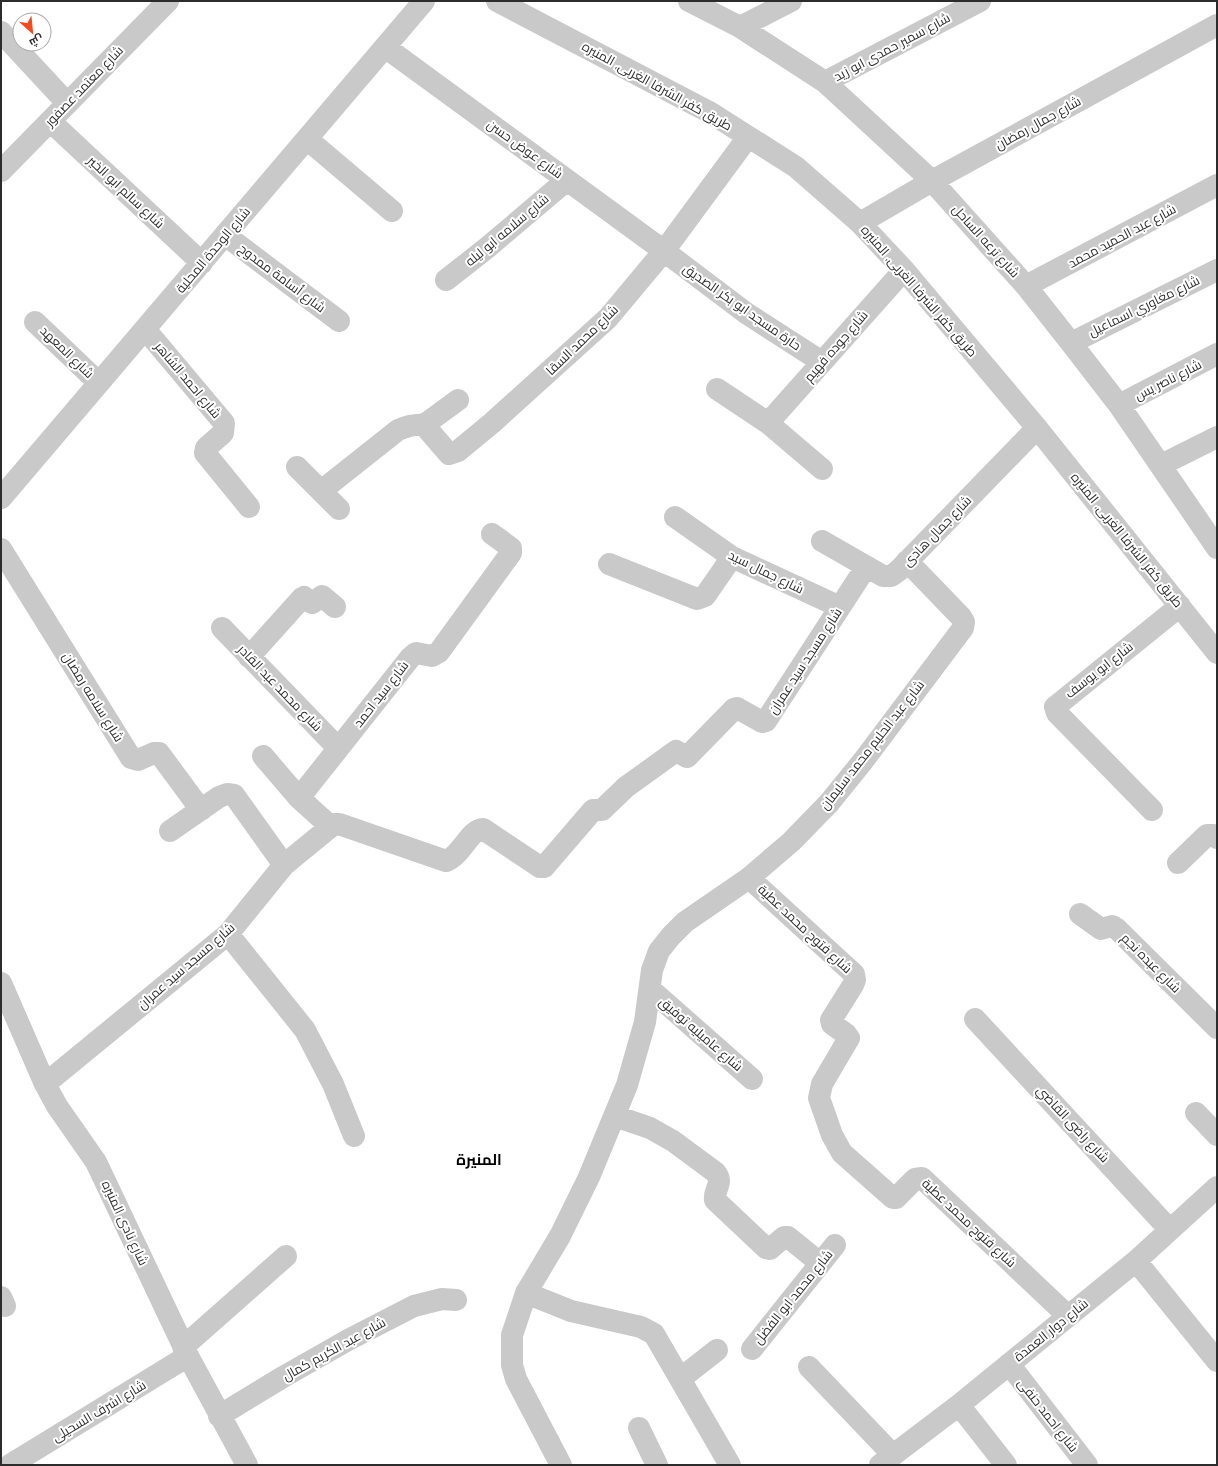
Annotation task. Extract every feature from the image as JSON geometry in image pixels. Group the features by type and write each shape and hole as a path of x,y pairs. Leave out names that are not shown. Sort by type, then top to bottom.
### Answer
{"street":[{"name":"شارع معتمد عصفور","path":"1,171 168,1"},
{"name":"شارع الوحدة المحلية","path":"1,498 424,1"},
{"name":"طريق كفر الشرفا الغربى, المنيره","path":"498,1 711,113 796,167 860,223 904,270 1037,428 1217,653"},
{"name":"شارع ترعه الساحل","path":"689,1 740,27 825,82 932,181 1026,286 1119,405 1161,465 1209,517 1217,548"},
{"path":"740,27 791,1"},
{"name":"شارع سمير حمدى ابو زيد","path":"825,82 980,1"},
{"name":"شارع جمال رمضان","path":"860,223 932,181 1217,25"},
{"path":"1,32 67,103"},
{"name":"شارع عوض حسن","path":"386,47 664,251"},
{"name":"شارع سالم ابو الخير","path":"50,121 202,263"},
{"name":"شارع محمد السقا","path":"424,425 449,454 458,451 492,423 608,318 664,251 748,137"},
{"path":"307,139 392,211"},
{"name":"شارع سلامه ابو ليله","path":"446,280 493,243 567,180"},
{"name":"شارع عبد الحميد محمد","path":"1026,286 1217,185"},
{"name":"شارع أسامة ممدوح","path":"225,235 339,321"},
{"name":"حارة مسجد ابو بكر الصديق","path":"664,251 746,313 822,362"},
{"name":"شارع جوده فهيم","path":"768,423 904,270"},
{"name":"شارع مغاوري اسماعيل","path":"1071,343 1217,270"},
{"name":"شارع المعهد","path":"35,322 99,383"},
{"name":"شارع احمد الشاهر","path":"145,329 224,423 223,433 206,448 205,453 248,507"},
{"name":"شارع ناصر يس","path":"1119,405 1217,354"},
{"path":"717,389 768,423 822,469"},
{"path":"321,491 398,430 415,424 424,425 458,400"},
{"name":"شارع جمال هادى","path":"822,541 883,576 891,576 1037,428"},
{"path":"1161,465 1217,436"},
{"path":"296,468 339,508"},
{"name":"شارع جمال سيد","path":"675,517 732,557 840,607"},
{"name":"شارع سيد احمد","path":"299,798 410,658 416,653 432,656 439,652 511,553 510,548 492,534"},
{"name":"شارع سلامه رمضان","path":"1,549 131,758 138,760 154,753 159,753 202,810"},
{"path":"609,564 697,600 705,596 732,557"},
{"name":"شارع عبد الحليم محمد سليمان","path":"561,1465 516,1380 512,1365 512,1335 526,1293 560,1236 589,1177 615,1116 637,1054 650,989 652,970 659,951 670,936 685,922 749,878 790,842 828,802 868,755 963,628 964,622 961,617 907,561"},
{"name":"شارع مسجد سيد عمران","path":"44,1084 228,934 284,865 330,826 339,824 446,861 456,856 476,830 483,829 540,867 544,867 593,810 602,810 626,787 676,751 687,756 734,709 737,708 762,722 766,721 866,567"},
{"path":"250,656 302,598 304,597 312,603 322,596 335,607"},
{"name":"شارع ابو يوسف","path":"1152,810 1057,713 1055,707 1180,606"},
{"name":"شارع محمد عبد القادر","path":"222,628 338,748"},
{"path":"263,756 299,798 330,826"},
{"path":"170,832 227,794 234,795 284,865"},
{"path":"1178,863 1207,835 1213,835 1217,838"},
{"name":"شارع فتوح محمد عطية","path":"749,878 854,974 855,980 853,985 831,1020 832,1024 846,1034 848,1038 822,1084 819,1093 832,1135 842,1153 892,1198 896,1198 915,1179 922,1178 1068,1316"},
{"name":"شارع عبده نجم","path":"1080,914 1101,929 1112,926 1117,929 1217,1028"},
{"path":"228,934 305,1030 333,1084 354,1136"},
{"name":"شارع نادى المنيره","path":"1,983 44,1084 57,1106 96,1162 186,1352 219,1416 247,1465"},
{"name":"شارع عاميليه توفيق","path":"650,989 752,1079"},
{"name":"شارع راضى القاضي","path":"975,1019 1170,1230"},
{"path":"1196,1113 1217,1135"},
{"path":"615,1116 650,1128 673,1140 715,1172 719,1176 720,1181 714,1195 715,1200 766,1248 770,1249 784,1237 788,1237 820,1263"},
{"name":"شارع دوار العمدة","path":"886,1460 959,1405 1136,1261 1217,1187"},
{"name":"شارع محمد ابو الفضل","path":"752,1349 835,1245"},
{"name":"شارع اشرف السحيلى","path":"10,1465 186,1352 286,1256"},
{"path":"1136,1261 1217,1361"},
{"path":"526,1293 571,1311 648,1329 654,1334 730,1465"},
{"name":"شارع عبد الكريم كمال","path":"219,1416 309,1362 414,1306 442,1299 456,1300"},
{"path":"680,1379 717,1350"},
{"name":"شارع احمد حنفى","path":"1009,1364 1087,1465"},
{"path":"808,1367 886,1460"},
{"path":"959,1405 1006,1465"},
{"path":"639,1428 657,1465"}],"district":[{"name":"المنيرة","path":"479,1160"}]}
